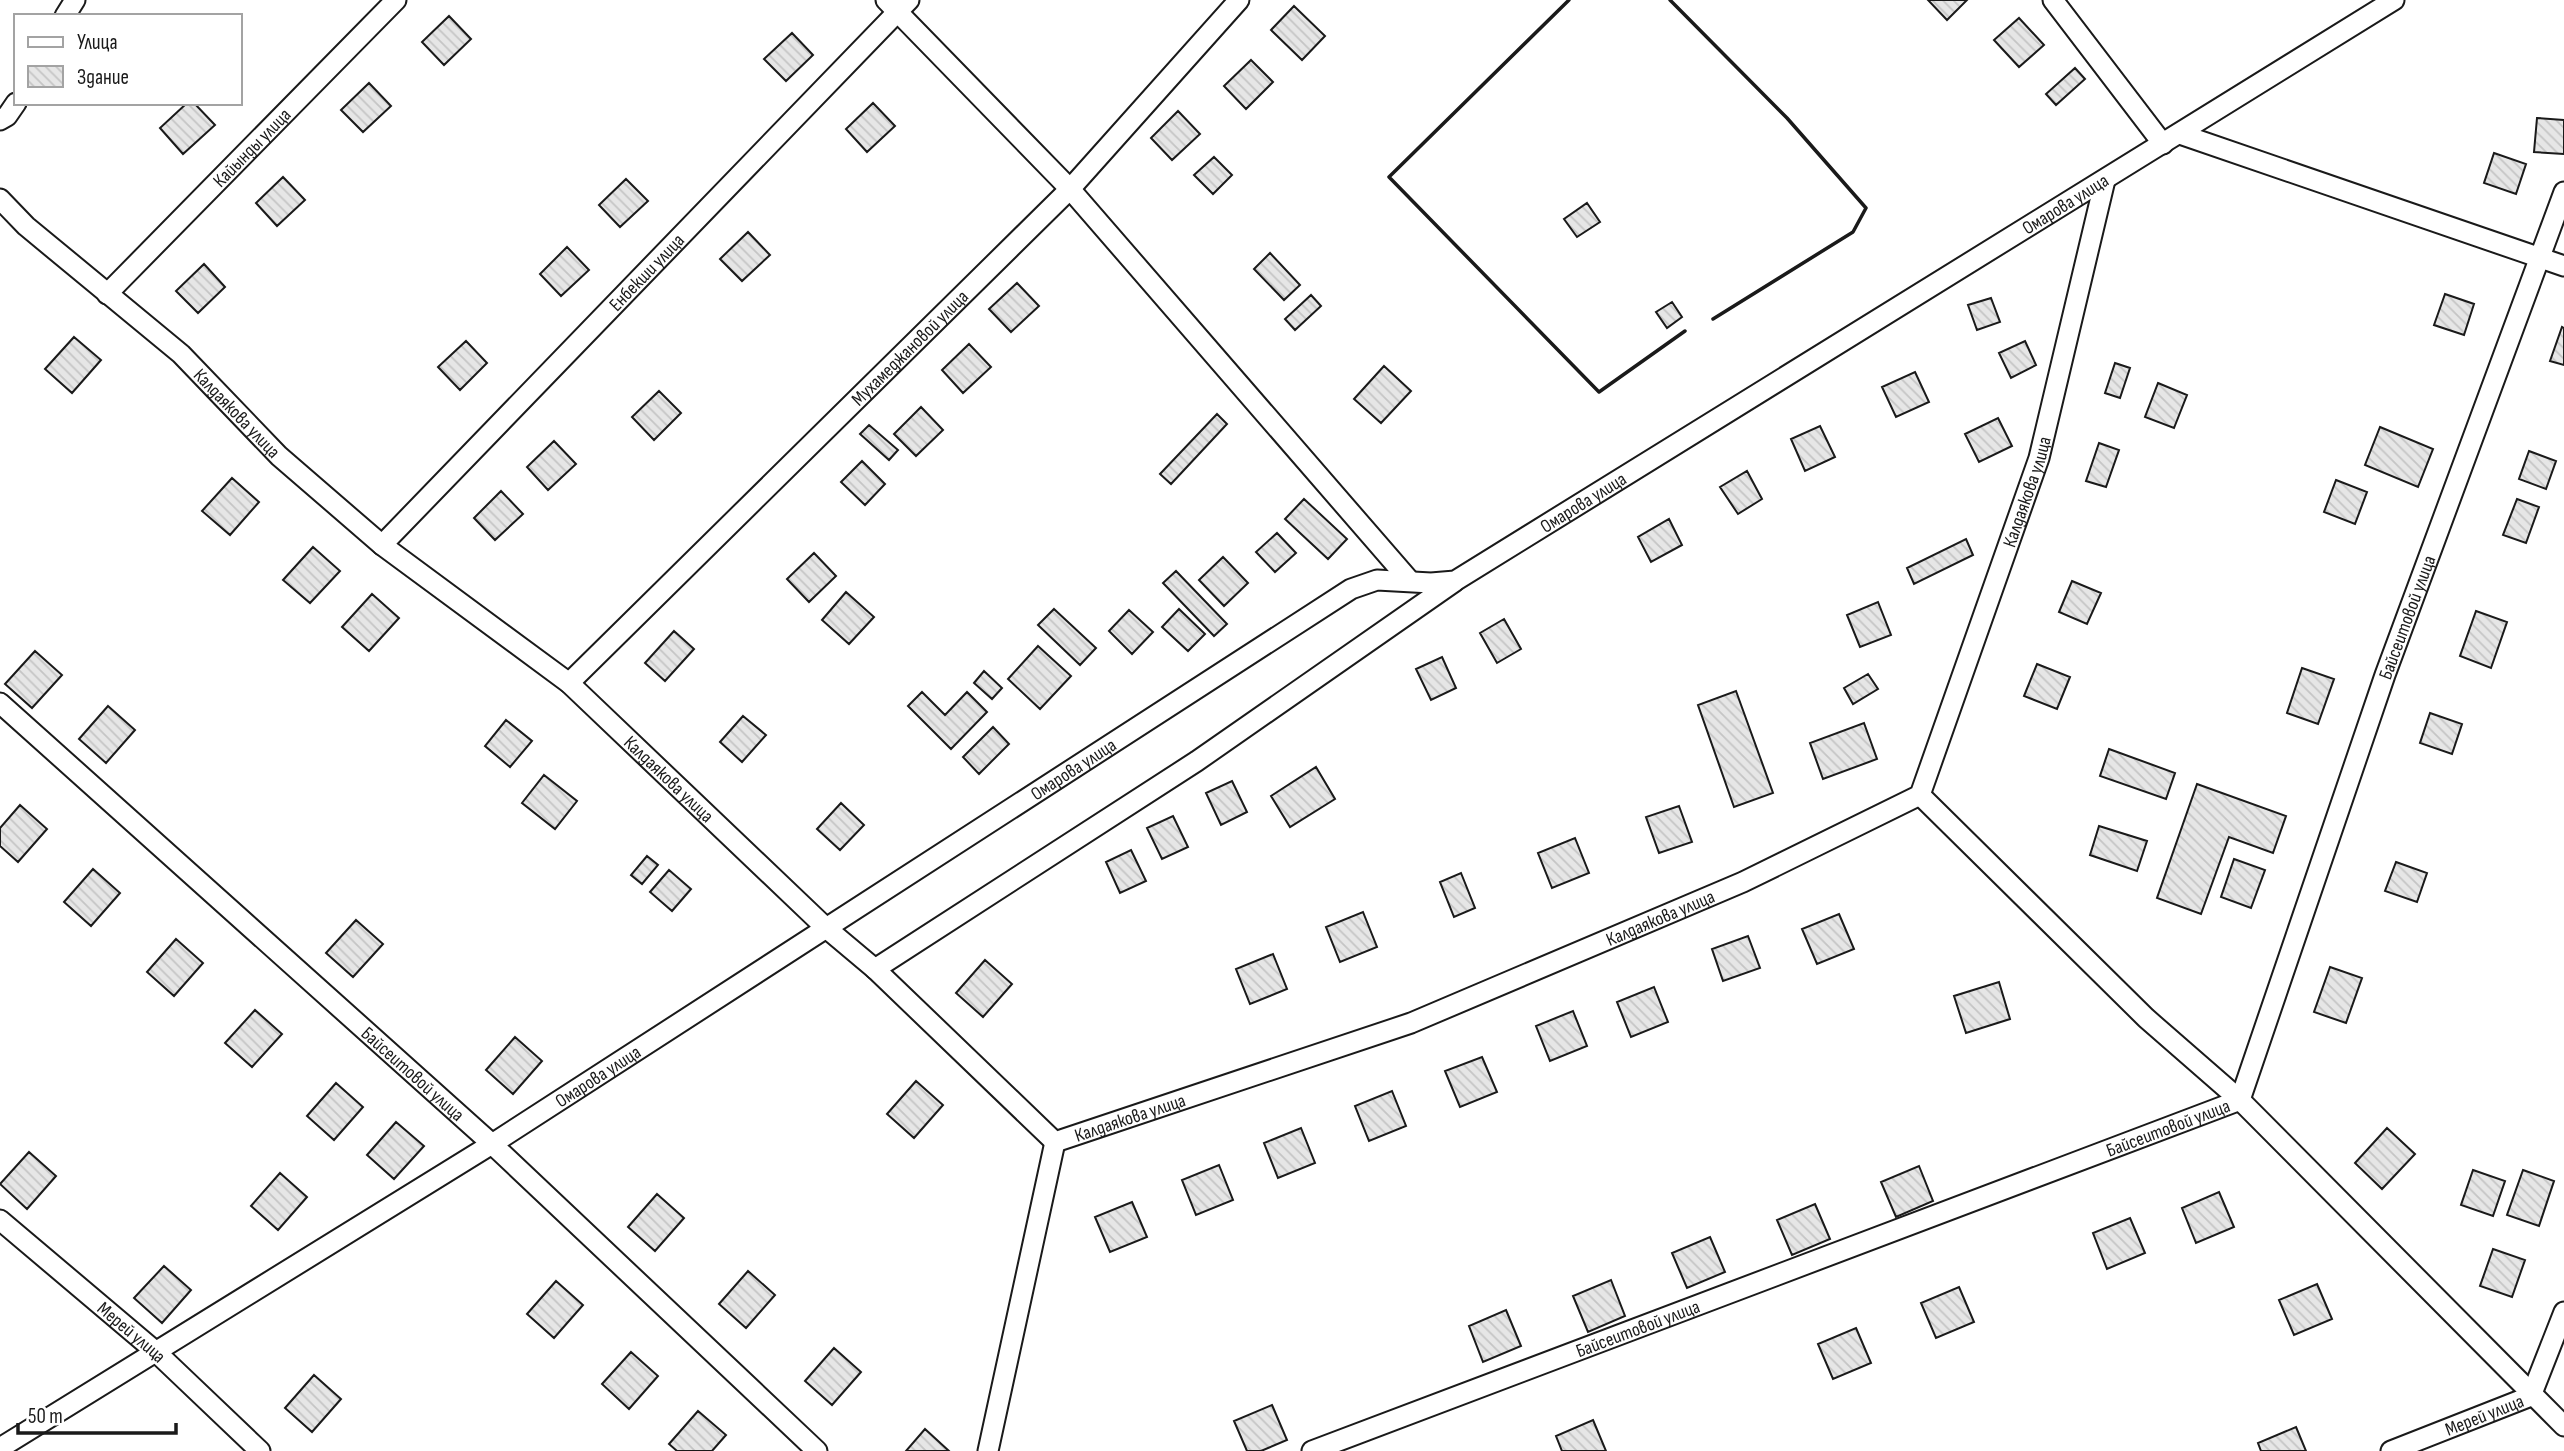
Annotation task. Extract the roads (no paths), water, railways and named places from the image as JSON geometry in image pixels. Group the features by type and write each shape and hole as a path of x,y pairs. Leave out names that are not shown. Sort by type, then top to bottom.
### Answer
{"street":[{"name":"Кайынды улица","path":"107,294 396,0"},
{"name":"Мухамеджановой улица","path":"569,683 1070,189 1239,0"},
{"path":"2053,0 2172,139 2564,266"},
{"name":"Омарова улица","path":"0,1448 492,1144 1351,589 1377,580 1455,582 2394,0"},
{"path":"898,4 1070,189 1410,581"},
{"name":"Енбекши улица","path":"382,545 898,4"},
{"path":"0,120 14,105"},
{"name":"Калдаякова улица","path":"0,199 26,226 181,354 279,456 382,545 569,683 825,927 875,969 1055,1142 1411,1023 1743,882 1920,795 2039,458 2105,180"},
{"name":"Байсеитовой улица","path":"1312,1451 2240,1100 2385,675 2564,192"},
{"path":"875,969 1197,761 1455,582"},
{"name":"Байсеитовой улица","path":"0,704 492,1144 817,1451"},
{"path":"1920,795 2146,1018 2240,1100 2531,1396 2564,1426"},
{"path":"988,1451 1055,1142"},
{"name":"Мерей улица","path":"0,1220 155,1350 260,1451"},
{"name":"Мерей улица","path":"2390,1451 2531,1396 2564,1312"}]}
